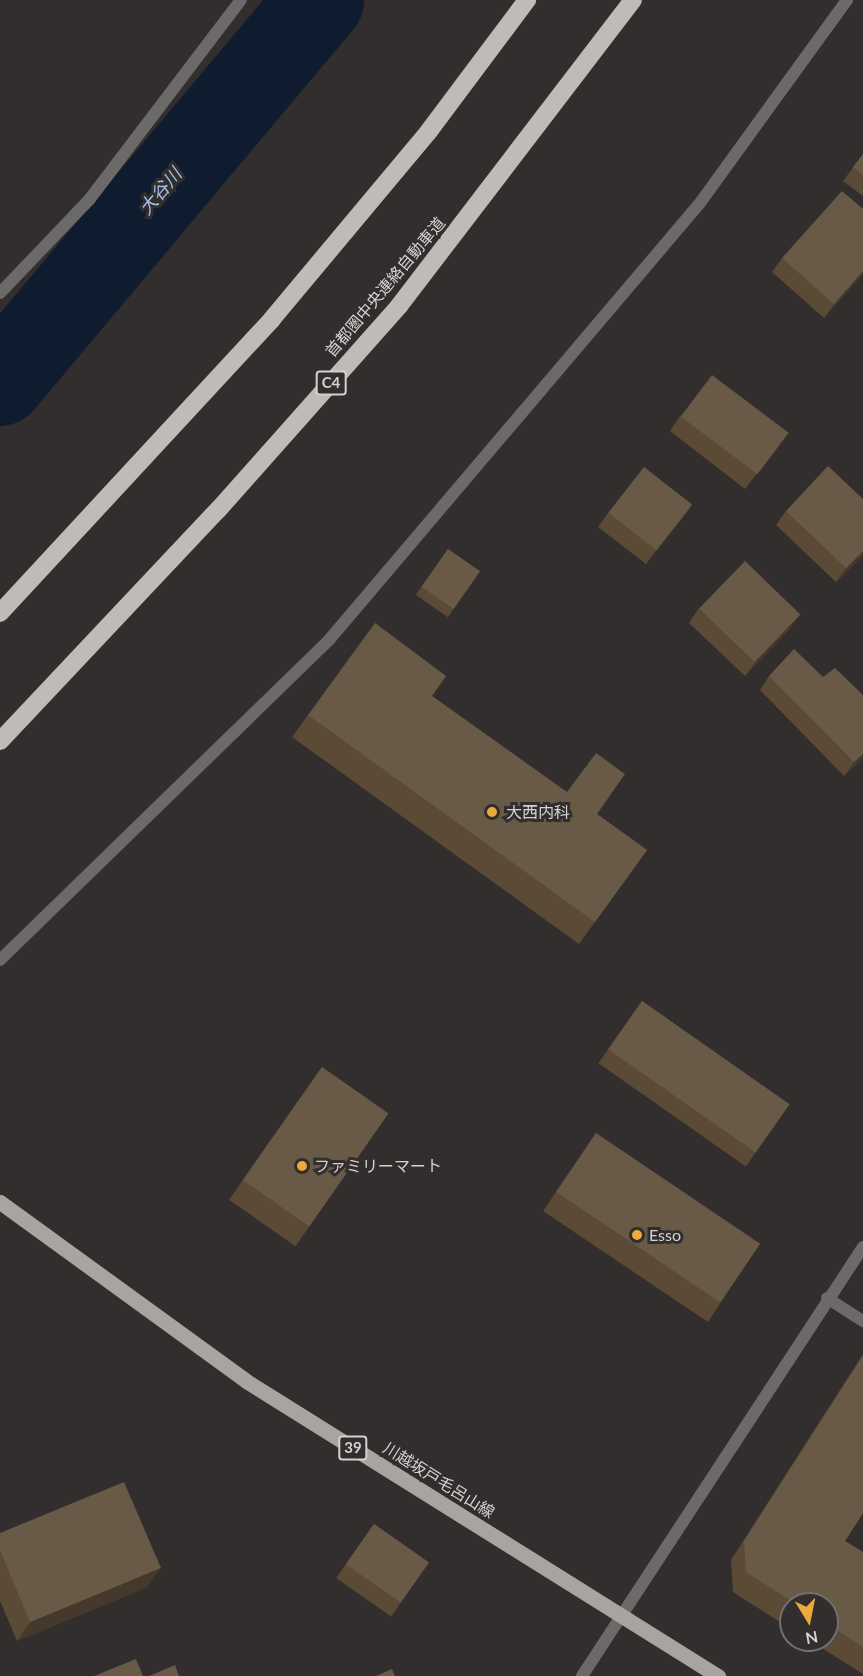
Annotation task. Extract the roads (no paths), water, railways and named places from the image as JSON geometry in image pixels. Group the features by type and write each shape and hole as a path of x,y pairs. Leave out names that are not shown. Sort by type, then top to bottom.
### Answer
{"highway":[{"path":"0,613 272,319 429,131 527,0"},
{"name":"首都圏中央連絡自動車道","path":"0,741 218,510 399,306 633,0"}],"main road":[{"name":"川越坂戸毛呂山線","path":"0,1202 246,1381 718,1676"}],"street":[{"path":"0,293 89,200 242,0"},
{"path":"0,960 329,640 700,203 847,0"},
{"path":"582,1676 619,1615 827,1298 863,1247"},
{"path":"827,1298 863,1321"}],"waterway":[{"name":"大谷川","path":"0,382 320,0"}],"place":[{"name":"大西内科","path":"492,812"},
{"name":"ファミリーマート","path":"302,1166"},
{"name":"Esso","path":"637,1235"}]}
